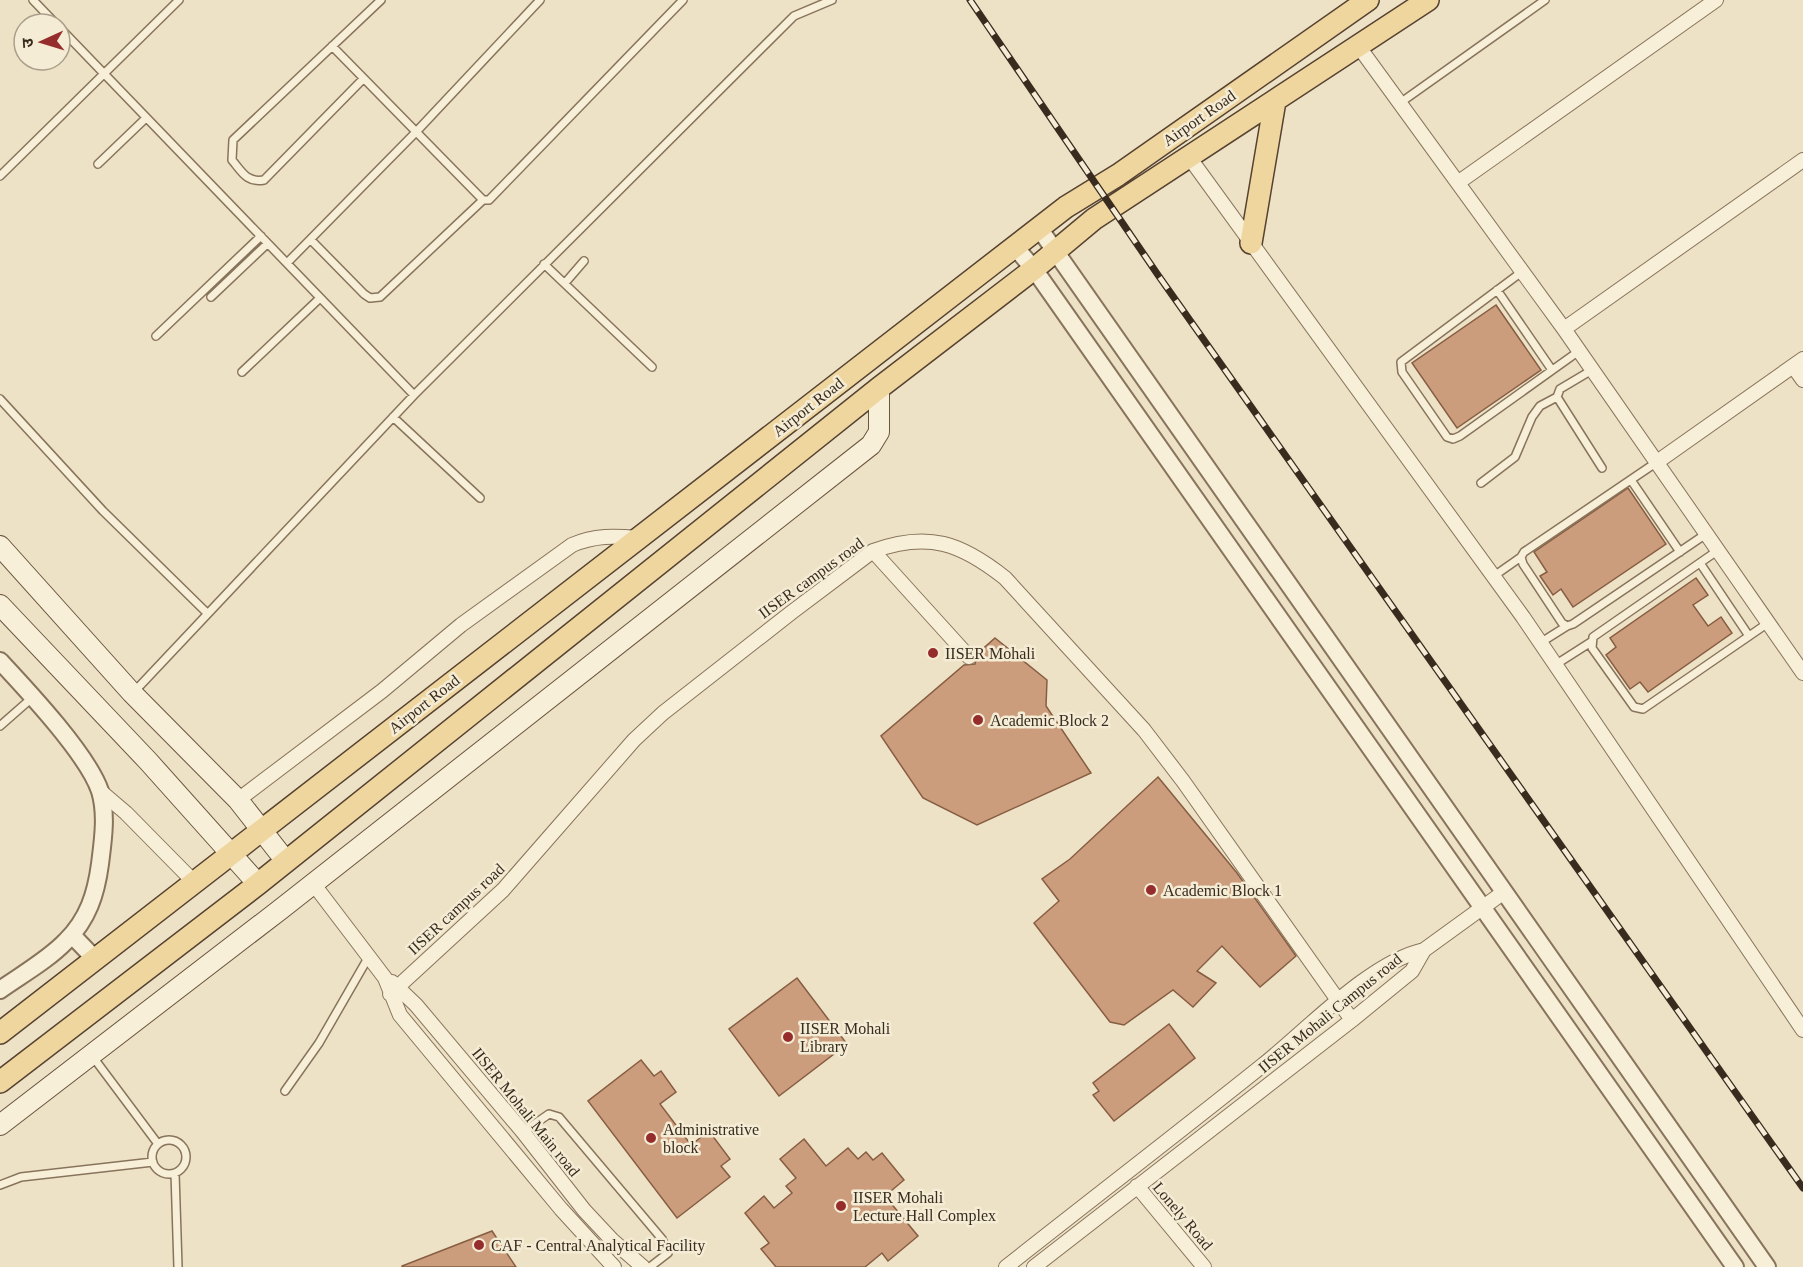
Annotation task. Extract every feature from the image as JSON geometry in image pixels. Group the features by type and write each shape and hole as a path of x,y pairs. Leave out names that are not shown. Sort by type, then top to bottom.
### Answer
{"main road":[{"name":"Airport Road","path":"0,1033 1039,228 1368,0"},
{"path":"0,1082 258,884 285,860 879,388 1034,270 1094,219 1428,0"},
{"path":"1251,243 1275,101"},
{"path":"0,1125 871,445 879,432 879,388"},
{"path":"0,546 132,693 238,800 285,860"},
{"path":"0,605 148,761 258,884"}],"street":[{"path":"1459,182 1716,0"},
{"path":"1359,47 1523,271 1803,673"},
{"path":"1189,157 1556,665 1803,1030"},
{"path":"1564,329 1803,160"},
{"path":"1039,228 1767,1267"},
{"path":"1015,247 1034,270 1735,1267"},
{"path":"1657,462 1798,362 1803,380"},
{"path":"238,800 382,691 461,626 572,545 590,537 612,535 639,538"},
{"name":"IISER campus road","path":"394,989 503,890 608,767 641,733 792,612 873,551 897,542 927,539 957,546 985,562 1005,578 1144,730 1352,1020"},
{"path":"873,551 969,657"},
{"path":"0,661 33,697 90,771 99,790 103,807 103,843 96,890 88,912 65,943 0,990"},
{"path":"99,790 126,813 195,883"},
{"path":"312,882 352,932 368,958"},
{"path":"1424,950 1504,892"},
{"path":"72,935 95,959"},
{"name":"IISER Mohali Campus road","path":"1006,1267 1265,1064 1338,1000 1404,954 1424,950"},
{"name":"IISER Mohali Campus road","path":"1034,1267 1352,1020 1412,970 1424,950"},
{"name":"IISER Mohali Main road","path":"368,958 523,1132 584,1210 612,1240 643,1267"},
{"path":"394,989 400,1015 587,1240 614,1267"},
{"name":"Lonely Road","path":"1137,1186 1204,1267"}],"lane":[{"path":"33,0 44,12"},
{"path":"0,176 179,0"},
{"path":"363,79 264,180 254,182 246,178 232,160 230,150 232,140 381,0"},
{"path":"287,263 416,132 540,0"},
{"path":"311,240 364,294 370,298 380,297 483,200 489,200 495,196 683,0"},
{"path":"132,693 414,395 794,16 832,0"},
{"path":"1400,102 1545,0"},
{"path":"72,41 414,395"},
{"path":"332,46 483,200"},
{"path":"98,164 146,118"},
{"path":"156,336 261,236"},
{"path":"211,297 267,244"},
{"path":"565,283 584,261"},
{"path":"544,264 652,367"},
{"path":"1523,271 1401,362 1402,372 1447,437 1453,439 1460,436 1579,351"},
{"path":"1497,290 1552,370"},
{"path":"242,372 320,298"},
{"path":"1481,483 1515,457 1532,417 1540,406 1557,397 1560,389 1592,370"},
{"path":"1557,397 1602,468"},
{"path":"0,399 103,511 207,613"},
{"path":"393,417 480,498"},
{"path":"1493,576 1521,557 1524,552 1657,462"},
{"path":"1631,480 1680,552"},
{"path":"1540,643 1706,534"},
{"path":"1556,665 1717,551"},
{"path":"1521,557 1523,564 1555,613 1567,626"},
{"path":"1700,563 1749,636"},
{"path":"1591,642 1634,707 1643,709 1768,623"},
{"path":"0,726 33,697"},
{"path":"285,1091 319,1043 368,958"},
{"path":"91,1055 158,1144"},
{"path":"523,1132 549,1114 559,1117 662,1239 668,1253 650,1267"},
{"path":"173,1140 185,1150 184,1166 175,1173 159,1171 153,1162 153,1152 158,1144 173,1140"},
{"path":"0,1185 21,1178 153,1162"},
{"path":"175,1173 178,1267"}],"building":[{"path":"1496,305 1541,370 1457,428 1412,363"},
{"path":"1628,488 1666,544 1573,607 1561,589 1553,595 1540,576 1547,572 1534,552"},
{"path":"1696,578 1708,595 1693,605 1708,626 1721,617 1732,633 1648,692 1640,682 1630,689 1606,655 1616,647 1610,638"},
{"name":"Academic Block 2","path":"995,638 1047,680 1046,706 1091,773 977,825 923,798 881,736 964,665 975,664 977,654"},
{"name":"Academic Block 1","path":"1158,777 1237,873 1296,956 1260,987 1222,946 1197,971 1216,983 1193,1007 1173,990 1124,1025 1110,1022 1034,923 1059,901 1042,879 1070,859"},
{"name":"IISER Mohali Library","path":"797,978 847,1044 779,1096 729,1029"},
{"path":"1169,1024 1195,1058 1114,1121 1093,1095 1099,1091 1093,1083"},
{"name":"Administrative block","path":"641,1060 654,1076 661,1071 676,1092 660,1104 691,1145 709,1131 730,1159 721,1166 730,1177 677,1218 588,1101"},
{"name":"IISER Mohali Lecture Hall Complex","path":"804,1139 826,1166 848,1148 858,1159 866,1152 873,1160 882,1153 904,1180 885,1196 918,1236 888,1261 882,1253 865,1267 776,1267 761,1249 769,1243 745,1213 764,1196 774,1208 792,1193 786,1186 796,1178 780,1159"},
{"name":"CAF - Central Analytical Facility","path":"492,1231 516,1267 402,1267 402,1266"}],"railway":[{"path":"970,0 1158,275 1803,1188"}],"place":[{"name":"IISER Mohali","path":"933,653"},
{"name":"Academic Block 2","path":"978,720"},
{"name":"Academic Block 1","path":"1151,890"},
{"name":"IISER Mohali Library","path":"788,1037"},
{"name":"Administrative block","path":"651,1138"},
{"name":"IISER Mohali Lecture Hall Complex","path":"841,1206"},
{"name":"CAF - Central Analytical Facility","path":"479,1245"}]}
